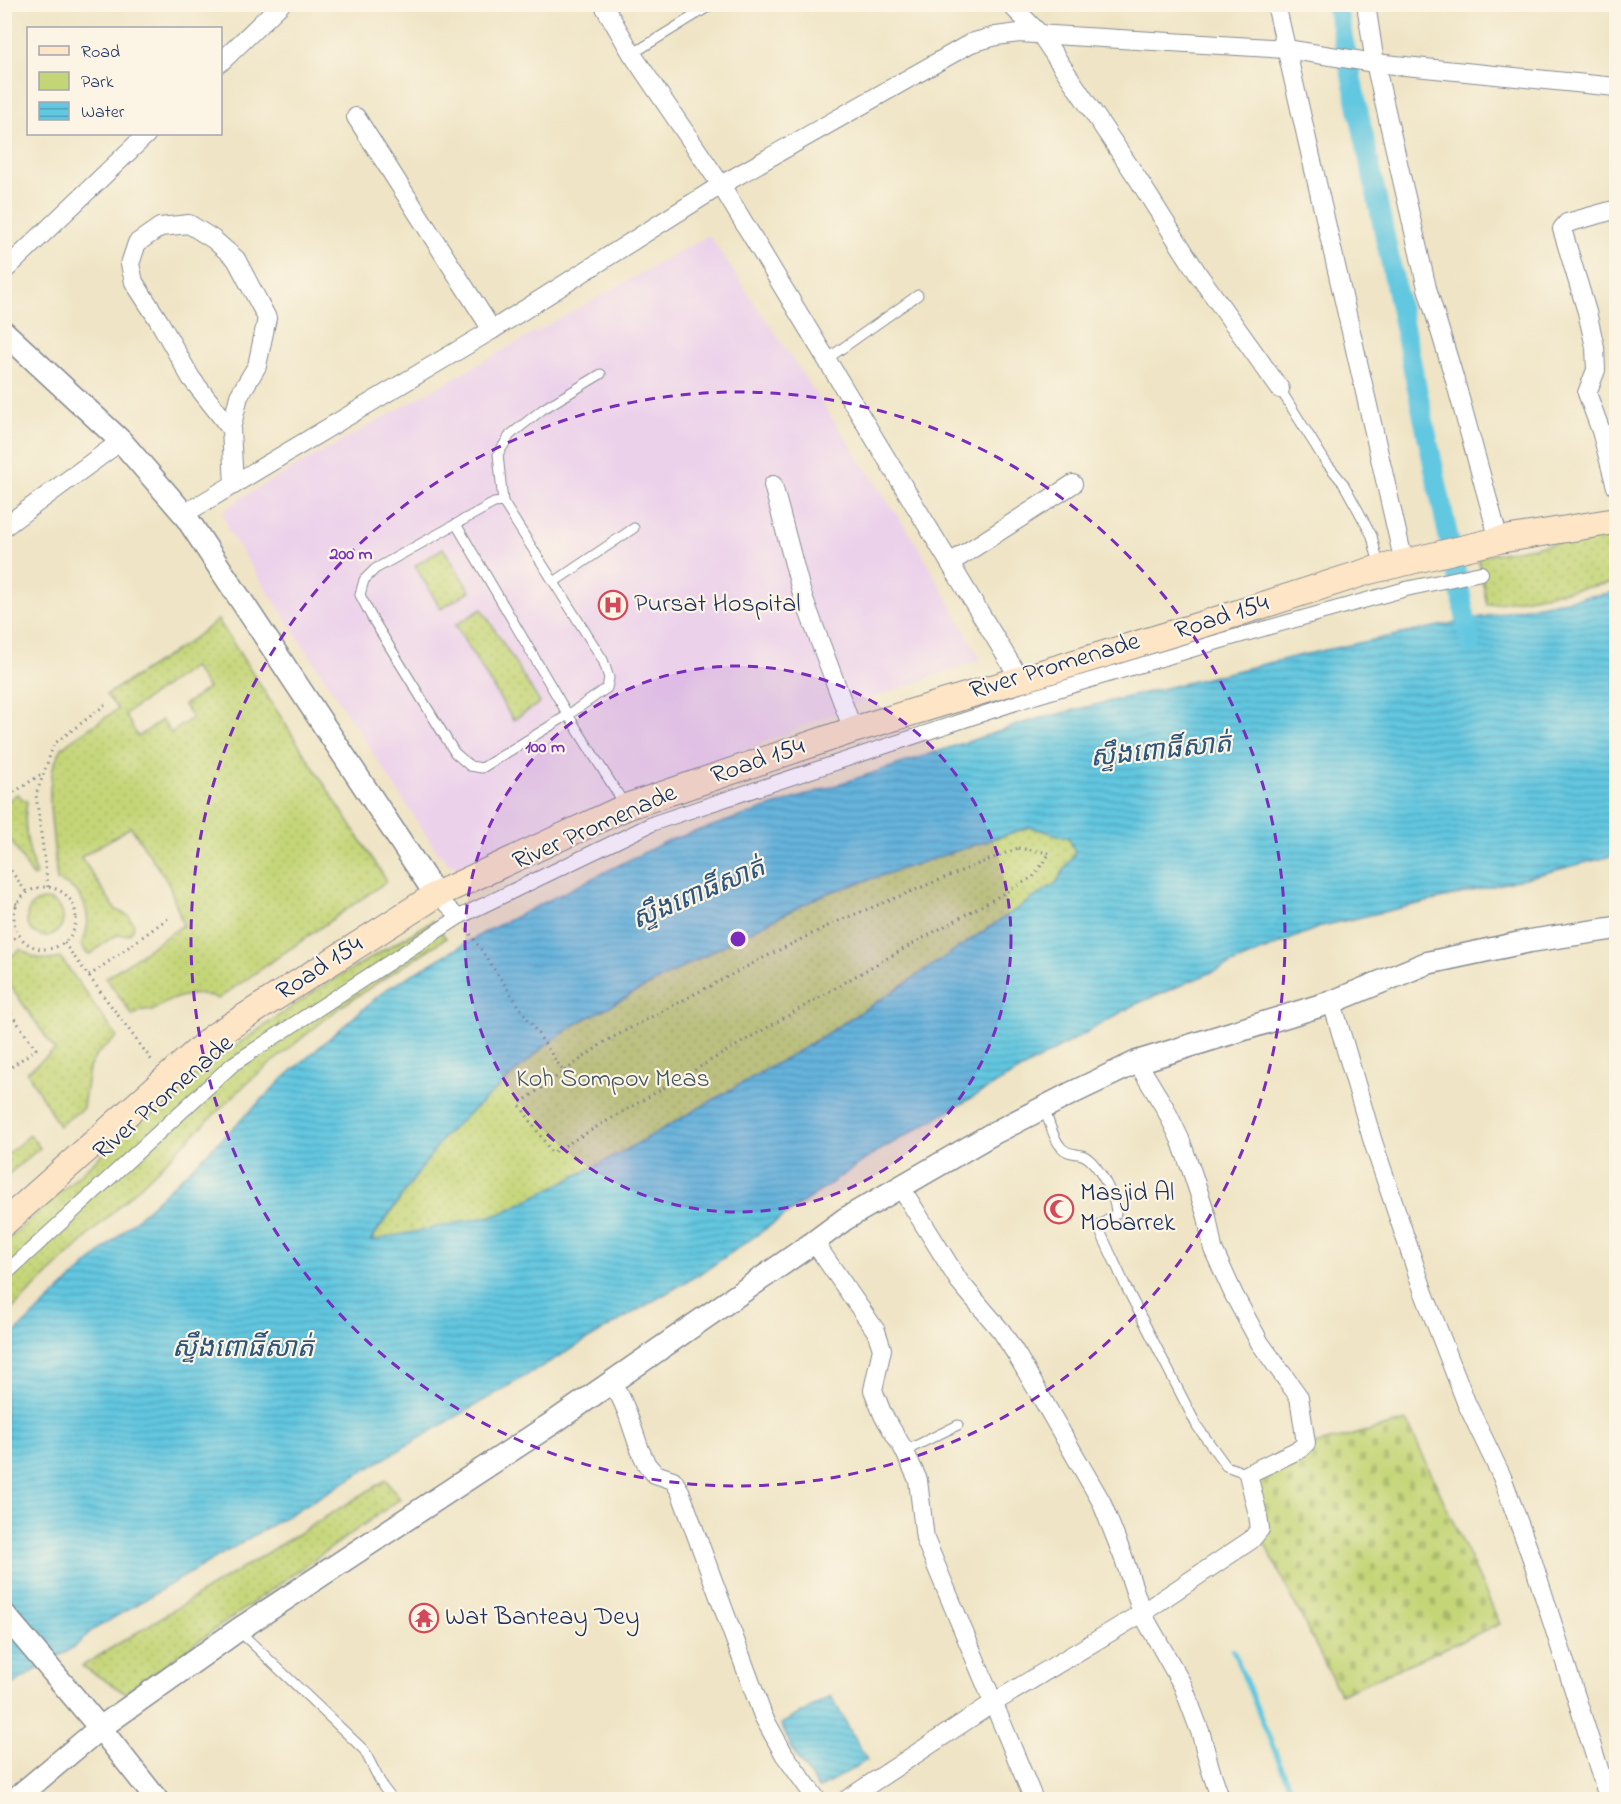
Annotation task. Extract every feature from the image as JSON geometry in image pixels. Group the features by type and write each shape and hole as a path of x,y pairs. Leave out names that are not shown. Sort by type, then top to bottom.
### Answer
{"main road":[{"name":"Road 154","path":"4,1223 213,1037 436,895 626,807 853,730 1207,623 1345,578 1499,540 1617,521"}],"street":[{"path":"222,61 281,4"},
{"path":"603,4 633,54 721,184 1020,679"},
{"path":"1276,4 1392,566"},
{"path":"1366,4 1375,63 1427,288 1499,540"},
{"path":"1012,5 1041,35 1138,179 1198,274 1280,389"},
{"path":"184,514 492,330 721,184 971,43 1019,33 1286,49 1375,63 1617,87"},
{"path":"356,117 492,330"},
{"path":"4,271 146,135"},
{"path":"1614,210 1567,223 1563,226 1562,232 1587,312 1595,347 1596,370 1587,393 1617,487"},
{"path":"231,429 191,378 134,282 130,264 137,243 160,227 189,224 213,239 236,259 267,318 257,366 240,396 231,429 234,485"},
{"path":"4,332 121,441 184,514 436,895 463,923"},
{"path":"4,527 121,441"},
{"path":"950,563 1073,484"},
{"path":"773,485 802,594 853,730"},
{"name":"River Promenade","path":"4,1275 232,1064 463,923 654,823 1034,698 1231,638 1418,586 1479,573"},
{"path":"14,1800 100,1728 238,1630 554,1422 845,1219 992,1134 1137,1062 1332,1002 1427,963 1530,941 1617,928"},
{"path":"1332,1002 1373,1142 1424,1293 1466,1402 1506,1487 1532,1558 1609,1800"},
{"path":"846,1800 993,1703 1142,1612 1251,1540 1260,1529 1248,1474 1300,1449 1306,1443 1299,1397 1260,1343 1234,1295 1213,1250 1207,1217 1180,1139 1165,1108 1137,1062"},
{"path":"900,1186 959,1281 1002,1332 1018,1357 1101,1501 1142,1612 1183,1686 1201,1734 1221,1800"},
{"path":"814,1242 876,1331 882,1349 873,1390 883,1415 905,1451 918,1480 925,1539 1034,1800"},
{"path":"610,1382 620,1396 648,1465 655,1474 673,1480 680,1491 763,1716 784,1754 817,1800"},
{"path":"4,1614 157,1800"}],"lane":[{"path":"633,54 713,4"},
{"path":"827,359 918,296"},
{"path":"503,502 494,503 375,569 364,580 360,595 455,753 470,766 482,768 607,688 609,678 603,660 503,502 498,454 510,435 543,409 601,374"},
{"path":"1280,389 1325,461 1343,483 1372,536 1392,566"},
{"path":"456,524 568,715 626,807"},
{"path":"554,582 634,528"},
{"path":"1044,1108 1055,1139 1062,1149 1084,1156 1103,1176 1116,1207 1116,1214 1100,1225 1100,1231 1197,1426 1226,1466 1248,1474"},
{"path":"905,1451 958,1425"},
{"path":"238,1630 364,1750 393,1800"}],"path":[{"path":"48,887 36,795 54,744 105,705"},
{"path":"4,799 44,772"},
{"path":"1018,848 1050,853 1033,877 873,966 552,1153 519,1104 563,1071 606,1041 836,922 1018,848"},
{"path":"4,861 27,893"},
{"path":"39,887 48,887 65,894 75,909 77,918 72,935 64,943 45,950 34,948 18,934 14,914 17,904 27,893 39,887"},
{"path":"4,900 17,904"},
{"path":"89,976 171,916"},
{"path":"463,923 563,1071"},
{"path":"4,946 18,934"},
{"path":"64,943 166,1080"},
{"path":"4,1004 36,1048 4,1072"}],"shaded area":[{"name":"Pursat Hospital","path":"709,235 920,549 981,660 864,701 460,868 449,864 436,850 229,532 223,512 242,497"}],"green space":[{"path":"1616,532 1616,582 1487,605 1478,557"},
{"path":"443,548 470,591 441,609 415,566"},
{"path":"482,609 540,703 513,720 455,625"},
{"path":"218,620 387,881 218,999 201,994 184,996 152,1011 142,1010 133,1016 106,978 183,925 169,884 131,827 81,857 116,910 129,916 134,925 129,934 115,936 91,954 87,953 81,945 87,926 85,907 75,891 57,881 50,789 53,767 62,748 118,709 106,695 183,646","holes":["193,667 208,688 184,705 192,718 171,733 162,720 138,737 125,714"]},
{"path":"17,794 27,802 26,829 36,875 33,877 5,831 5,803"},
{"name":"Koh Sompov Meas","path":"1030,827 1069,838 1075,853 1056,883 807,1046 619,1154 500,1214 370,1242 445,1135 546,1045 578,1023 825,894"},
{"path":"45,900 58,905 63,918 58,931 45,936 32,931 27,918 32,905"},
{"path":"433,921 446,938 340,1007 247,1083 5,1316 4,1243 142,1118 225,1053 318,989"},
{"path":"21,949 40,959 61,958 117,1037 97,1054 89,1068 83,1108 59,1126 27,1072 55,1050 5,978 5,961"},
{"path":"30,1135 40,1148 5,1177 5,1156"},
{"path":"1407,1421 1500,1624 1340,1694 1262,1538 1256,1474 1307,1447"},
{"path":"386,1480 400,1499 125,1693 82,1666"}],"water":[{"name":"ស្ទឹងពោធិ៍សាត់","path":"1616,592 1616,855 1322,926 1136,1004 875,1153 706,1270 91,1631 76,1646 5,1689 5,1342 286,1076 385,990 485,932 667,841 1033,720 1302,655 1554,602","holes":["1030,827 1069,838 1075,853 1056,883 807,1046 619,1154 500,1214 370,1241 445,1135 546,1045 578,1023 825,894"]},
{"path":"831,1696 867,1760 819,1789 795,1755 781,1724"}],"waterway":[{"path":"1336,4 1450,545"},
{"path":"1452,552 1471,645"},
{"path":"1233,1650 1295,1800"}],"place":[{"name":"Pursat Hospital","path":"613,605"},
{"name":"Masjid Al Mobarrek","path":"1059,1209"},
{"name":"Wat Banteay Dey","path":"424,1618"}]}
